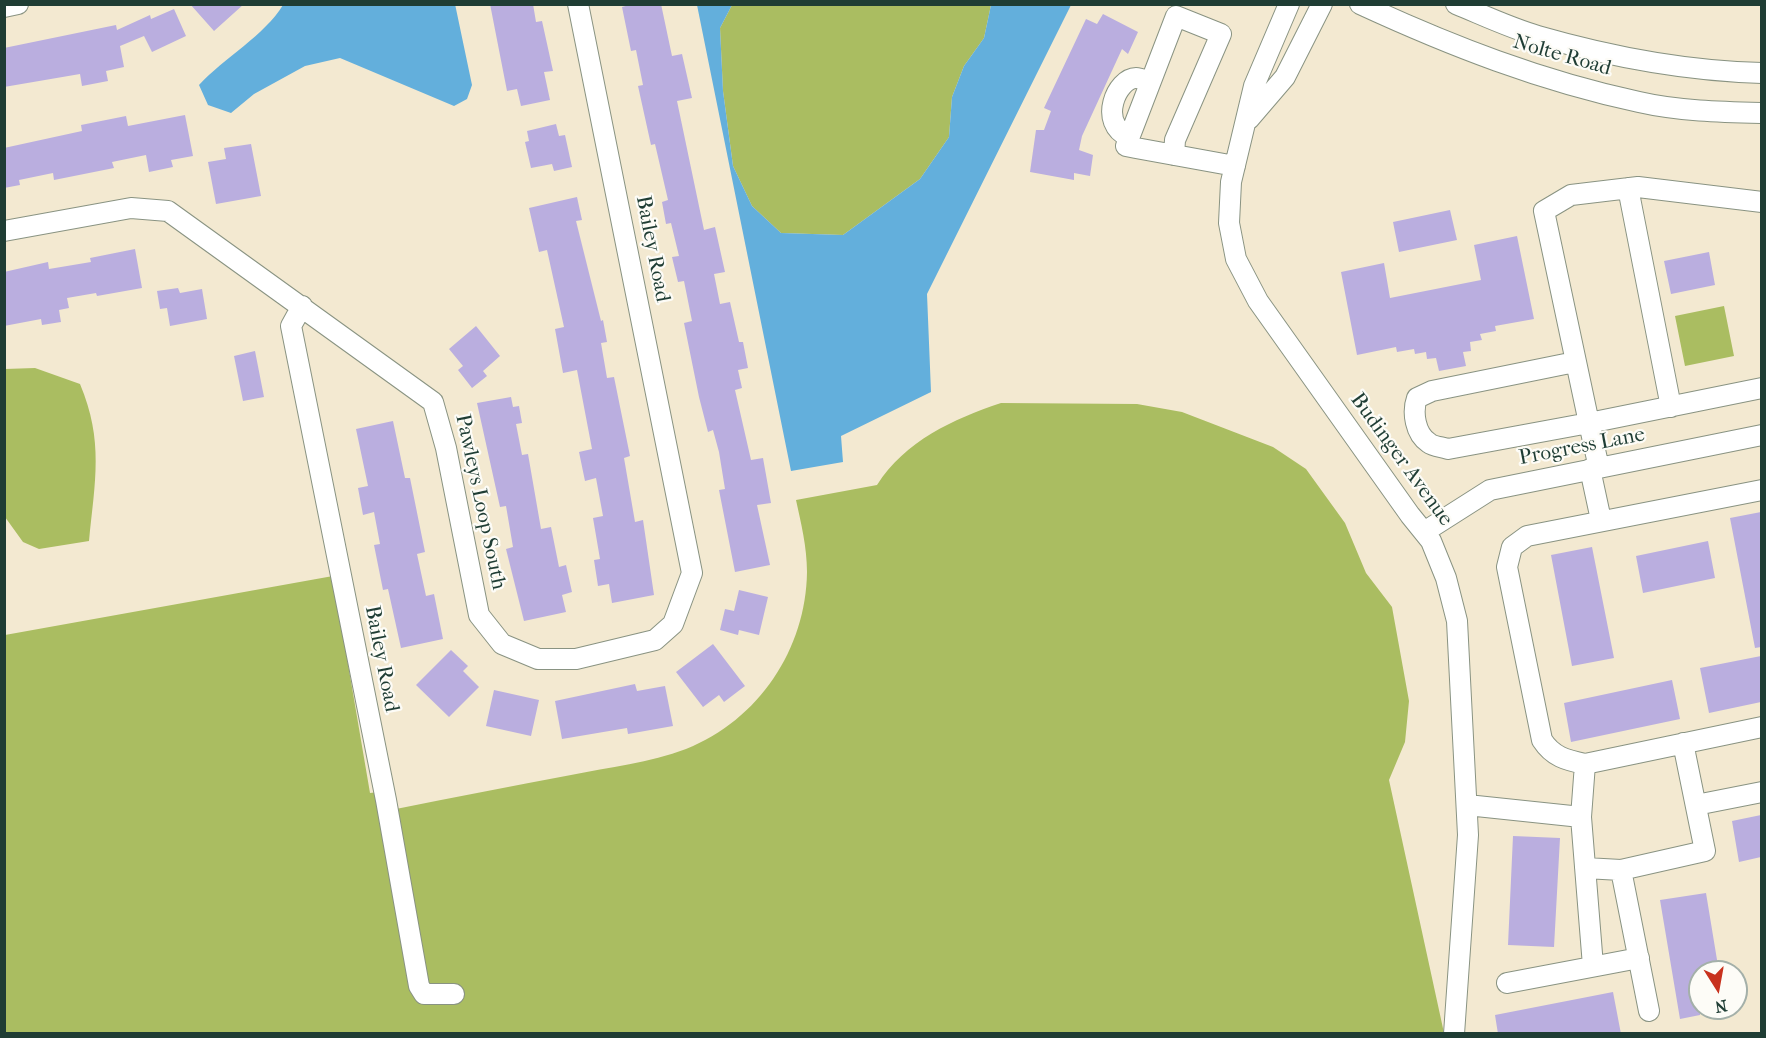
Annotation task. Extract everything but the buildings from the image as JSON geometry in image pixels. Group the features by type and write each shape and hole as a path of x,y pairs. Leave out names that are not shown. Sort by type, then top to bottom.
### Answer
{"street":[{"path":"4,7 18,4"},
{"name":"Bailey Road","path":"578,4 692,573"},
{"name":"Budinger Avenue","path":"1289,4 1254,86 1231,182 1229,223 1236,259 1252,291 1431,541 1446,578 1457,621 1467,805 1467,846 1454,1034"},
{"name":"Budinger Avenue","path":"1247,121 1285,77 1322,4"},
{"name":"Nolte Road","path":"1360,4 1431,36 1528,74 1641,103 1761,113"},
{"name":"Nolte Road","path":"1456,4 1537,36 1642,61 1727,72 1761,73"},
{"path":"1174,155 1175,140 1221,34 1176,16 1126,146 1174,155 1235,166"},
{"path":"1129,137 1114,126 1110,115 1113,103 1122,86 1129,81 1136,78 1150,82"},
{"path":"1628,188 1671,407"},
{"path":"1601,520 1589,423 1544,211 1571,195 1628,188 1761,202"},
{"name":"Pawleys Loop South","path":"4,231 132,208 168,211 433,402 446,447 479,615 502,644 538,659 576,659 655,640 673,624 692,573"},
{"name":"Bailey Road","path":"302,306 291,326 386,800 420,986 424,994 454,994"},
{"path":"1575,362 1432,391 1417,398 1413,411 1419,429 1429,443 1448,449 1761,388"},
{"name":"Progress Lane","path":"1424,532 1490,490 1761,435"},
{"path":"1761,490 1527,536 1512,547 1507,567 1542,740 1550,752 1565,760 1585,764 1761,727"},
{"path":"1585,868 1621,870 1705,851 1683,743"},
{"path":"1585,764 1581,817 1593,966"},
{"path":"1696,805 1761,792"},
{"path":"1467,805 1581,817"},
{"path":"1621,870 1649,1011"},
{"path":"1507,983 1639,958"}],"green space":[{"path":"732,5 991,5 984,38 964,66 952,97 949,137 920,179 843,235 781,233 752,206 733,166 723,91 720,28"},
{"path":"1724,306 1734,356 1685,366 1675,316"},
{"path":"35,368 80,384 88,405 96,461 89,541 39,549 23,542 5,517 5,369"},
{"path":"1001,403 1137,404 1182,412 1273,447 1306,469 1345,523 1366,573 1392,607 1409,701 1405,742 1389,780 1444,1033 5,1034 5,635 333,576 370,793 386,791 396,809 644,761 686,749 736,720 756,701 774,678 788,654 805,601 807,572 806,553 796,500 877,485 901,456 931,434 965,416"}],"water":[{"path":"455,4 472,85 467,99 454,106 340,58 305,66 254,94 231,113 208,105 199,85 266,26 283,5"},
{"path":"697,5 732,5 720,28 723,91 733,166 752,206 781,233 843,235 920,179 949,137 952,97 964,66 984,38 991,5 1071,5 927,294 931,392 841,436 843,462 791,471"}]}
